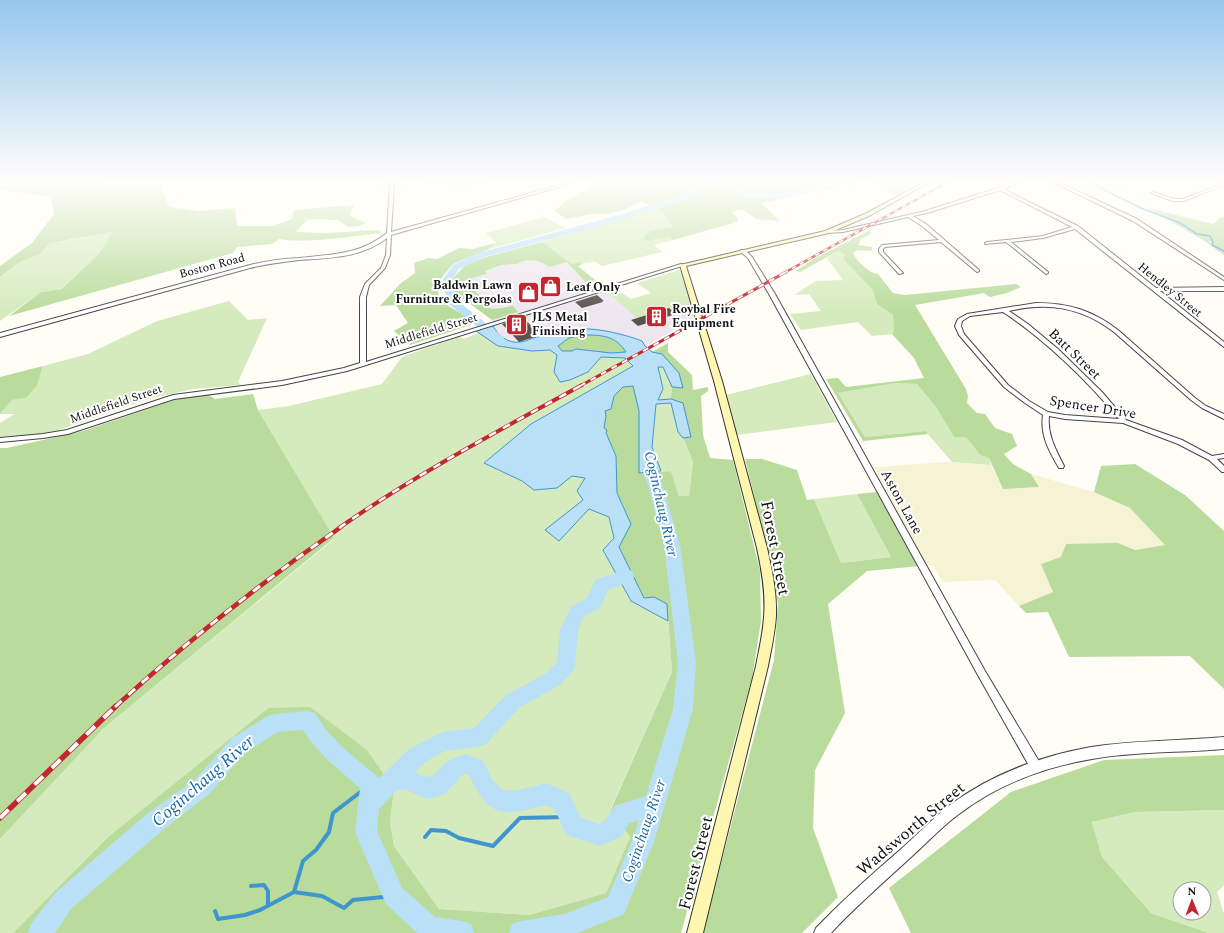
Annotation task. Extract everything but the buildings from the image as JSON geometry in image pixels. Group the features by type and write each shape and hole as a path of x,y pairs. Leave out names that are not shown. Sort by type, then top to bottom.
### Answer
{"main road":[{"name":"Middlefield Street","path":"683,265 827,232 840,227"},
{"name":"Forest Street","path":"683,265 703,326 740,461 765,562 770,600 770,621 762,666 695,933"}],"street":[{"path":"363,364 363,297 367,285 383,268 388,255 389,227"},
{"name":"Boston Road","path":"0,335 247,267 281,260 329,256 352,252 384,240 389,234 416,227"},
{"path":"827,232 843,231 863,227"},
{"path":"926,227 977,271"},
{"name":"Hendley Street","path":"1073,227 1224,345"},
{"path":"1145,227 1224,280"},
{"path":"987,243 1008,242 1043,237 1076,228"},
{"path":"901,273 882,252 881,249 884,246 942,241"},
{"path":"1008,242 1046,273"},
{"name":"Aston Lane","path":"744,251 750,257 775,300 982,674 1036,767"},
{"name":"Middlefield Street","path":"0,440 68,432 173,397 303,380 345,370 683,265"},
{"path":"1155,290 1224,289"},
{"name":"Spencer Drive","path":"1224,417 1204,407 1193,399 1116,331 1092,315 1079,310 1053,305 1036,305 969,315 960,320 958,326 961,334 1006,386 1046,414 1065,417 1124,421 1180,442 1211,458 1224,470"},
{"name":"Batt Street","path":"1004,310 1036,332 1057,351 1124,421"},
{"path":"1046,414 1044,426 1046,438 1061,466"},
{"path":"1211,458 1224,456"},
{"name":"Wadsworth Street","path":"820,933 875,881 961,805 984,790 1010,777 1062,759 1092,753 1224,742"}],"shaded area":[{"path":"527,260 538,261 550,267 567,262 587,284 595,280 609,289 609,295 669,309 676,314 686,311 688,315 693,315 695,319 645,346 633,337 590,329 581,329 520,342 512,342 497,333 493,326 492,320 517,312 506,306 492,309 464,280 487,274 484,271 501,265 516,264"},
{"path":"949,462 991,465 1003,489 1039,487 1031,474 1094,492 1130,508 1166,545 1135,550 1118,543 1053,592 1019,606 995,580 942,582 933,565 927,566 874,467"}],"green space":[{"path":"44,227 301,227 296,232 326,233 379,230 381,233 304,241 279,239 272,244 237,247 233,253 9,316 41,292 61,289 100,252 113,232 49,243 40,254 18,263 0,277 0,266 32,243"},
{"path":"509,227 563,227 566,228 489,249 496,243 486,233"},
{"path":"594,227 673,227 650,231 651,240 670,237 673,240 654,245 662,252 602,266 594,261 582,264 579,262 572,264 542,242"},
{"path":"673,227 721,227 673,240 669,237 645,240 644,237 650,231"},
{"path":"1179,227 1224,227 1224,255 1203,240"},
{"path":"870,230 871,234 861,239 858,245 872,247 872,251 857,250 853,253 857,260 871,272 878,274 893,293 905,295 1016,284 1021,287 1007,293 990,297 984,293 915,305 966,389 968,396 967,403 977,413 985,414 995,428 1012,434 1017,446 1004,454 1013,464 1031,474 1039,487 1003,489 989,458 980,455 966,437 954,437 936,407 917,384 896,383 838,393 865,437 925,431 928,434 863,441 826,379 838,378 846,387 924,378 914,358 892,334 894,331 893,315 877,304 872,289 843,259 846,255 838,251 800,272 796,271 812,260"},
{"path":"114,232 100,252 60,289 41,292 0,321 0,277 18,263 40,254 49,243"},
{"path":"542,242 572,264 579,262 582,264 578,266 595,280 587,284 567,262 550,267 538,261 527,260 516,264 501,265 485,271 487,274 465,280 492,309 513,306 518,312 492,320 454,292 450,282 465,265 486,257"},
{"path":"496,243 489,249 453,264 437,283 440,301 469,318 471,325 410,345 394,331 408,323 396,305 380,306 400,284 415,273 414,263 428,258 437,259 459,248 473,249"},
{"path":"838,251 846,255 844,259 872,289 877,304 893,315 894,331 892,334 872,336 858,322 801,330 790,314 821,311 809,294 794,295 816,281 843,280 827,258"},
{"path":"679,270 681,271 694,314 692,316 688,315 685,310 676,314 669,309 637,318 606,291 609,289 622,293 631,299 651,293 637,283"},
{"path":"229,301 248,320 267,318 238,382 241,385 193,389 148,399 53,432 26,436 0,437 0,423 14,414 0,414 12,400 26,398 37,386 43,366 88,354 157,321"},
{"path":"479,333 498,346 532,351 551,350 557,355 554,372 588,372 601,357 625,358 633,366 531,424 484,463 522,481 534,490 556,488 572,476 585,478 583,500 546,530 559,541 589,509 609,517 614,538 603,550 630,600 668,621 672,672 611,808 630,837 606,893 529,915 439,909 394,846 390,822 394,789 268,708 108,837 13,933 0,933 0,839 104,728 334,539 258,410 289,406 382,384 402,357 460,336 463,339"},
{"path":"582,335 607,337 617,342 627,352 611,353 576,349 572,351 562,351 558,346 569,338"},
{"path":"668,343 668,352 692,375 693,390 708,387 708,391 701,396 703,435 710,458 733,460 760,571 761,621 752,678 681,933 13,933 108,837 268,708 310,707 367,750 394,789 390,822 394,846 439,909 529,915 606,893 630,837 611,809 672,672 667,604 644,598 619,547 631,524 617,493 616,456 604,428 606,416 605,410 611,409 614,396 623,387 633,386 639,411 639,473 671,471 679,496 689,496 693,462 683,438 691,437 683,403 671,399 672,387 683,387 672,365 663,357 652,352"},
{"path":"43,366 37,386 26,398 12,400 0,414 0,377"},
{"path":"658,367 663,367 672,387 672,399 683,439 693,462 689,496 679,496 671,471 661,471 652,447 655,404 663,389"},
{"path":"811,374 837,422 737,435 726,395"},
{"path":"896,383 917,384 936,407 954,437 966,437 980,455 989,458 991,465 952,462 925,431 865,437 838,393"},
{"path":"253,394 258,410 334,538 104,728 0,839 0,448 7,448 83,431 177,399 209,395 215,399"},
{"path":"745,459 762,459 797,470 807,500 814,499 841,563 891,557 857,494 877,492 920,566 867,571 828,604 845,713 815,770 813,828 838,897 802,933 703,933 774,660 778,604 773,572"},
{"path":"1135,464 1185,495 1224,531 1224,689 1190,656 1069,657 1048,612 1026,613 1019,606 1053,592 1041,564 1061,557 1066,544 1118,543 1135,550 1165,545 1130,508 1094,492 1101,466"},
{"path":"857,494 891,557 841,563 814,499"},
{"path":"1224,755 1224,810 1135,812 1092,822 1102,857 1151,913 1208,933 911,933 889,888 1011,792 1104,760"},
{"path":"1224,810 1224,885 1217,892 1224,914 1224,933 1208,933 1174,921 1212,921 1212,881 1172,881 1172,920 1151,913 1102,857 1092,822 1135,812"}],"water":[{"path":"493,326 498,333 511,342 522,342 576,329 613,332 642,341 652,352 662,354 679,373 683,388 672,387 663,367 658,367 663,389 658,400 671,399 683,403 691,437 683,438 678,432 671,403 656,404 652,447 661,471 639,473 639,411 633,386 623,387 614,396 611,409 605,411 606,416 604,428 607,430 606,433 616,456 617,493 631,524 619,547 644,598 654,597 667,604 668,621 631,601 603,550 614,538 609,517 589,509 559,541 545,530 583,500 577,491 585,478 572,476 557,488 534,490 522,481 484,463 531,424 633,366 625,358 601,357 588,372 570,380 560,382 554,372 557,355 550,350 532,351 498,346 476,331","holes":["582,335 607,337 617,342 626,352 611,353 576,349 572,351 562,351 558,346 569,338"]}],"waterway":[{"name":"Coginchaug River","path":"498,338 454,303 446,282 456,267 481,255 587,227"},
{"path":"1185,227 1197,234 1210,236 1213,242 1212,245 1224,251"},
{"name":"Coginchaug River","path":"521,933 565,926 616,906 643,842 683,709 687,663 672,545 649,464 648,454"},
{"path":"369,804 416,756 443,742 479,737 512,702 553,679 566,665 569,630 577,612 594,603 601,585 626,576"},
{"name":"Coginchaug River","path":"40,933 63,901 156,821 202,787 239,745 275,723 308,720 319,737 335,754 371,784 366,832 394,896 429,928 462,933"},
{"path":"391,782 406,778 415,784 427,788 440,785 454,769 466,764 476,768 485,786 497,800 515,802 546,794 561,801 574,827 600,835 614,828 622,814 654,805"},
{"path":"294,892 303,861 316,850 329,832 333,813 371,784"},
{"path":"425,837 431,830 446,831 459,838 493,846 520,818 569,817"},
{"path":"251,886 264,885 268,891 268,905"},
{"path":"215,911 218,919 245,915 260,910 294,892"},
{"path":"294,892 322,896 344,908 353,900 394,896"}],"railway":[{"path":"784,273 868,227"},
{"path":"580,386 786,272"},
{"path":"339,528 368,508 428,471 582,385"},
{"path":"115,707 169,659 225,613 282,569 341,527"},
{"path":"0,818 116,706"}],"place":[{"name":"Leaf Only","path":"551,287"},
{"name":"Baldwin Lawn Furniture & Pergolas","path":"528,292"},
{"name":"Roybal Fire Equipment","path":"657,316"},
{"name":"JLS Metal Finishing","path":"516,324"}]}
